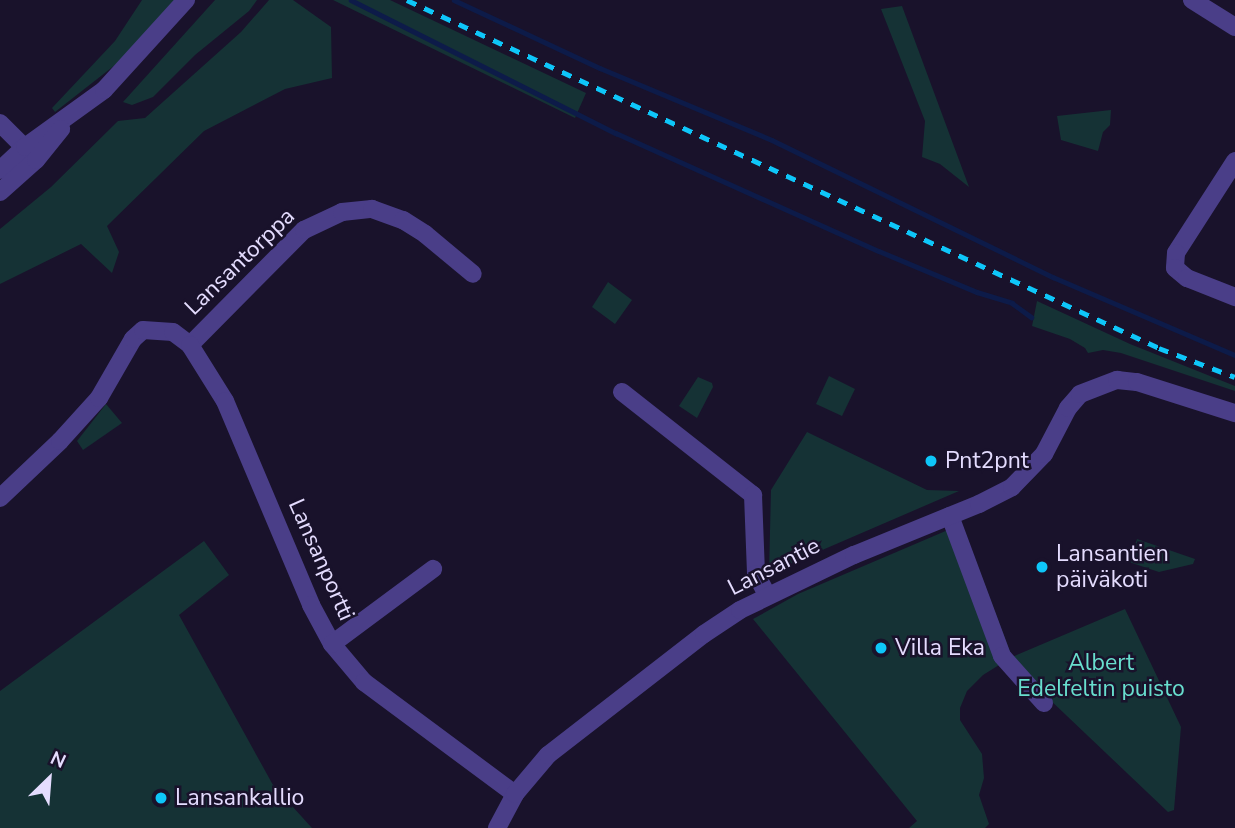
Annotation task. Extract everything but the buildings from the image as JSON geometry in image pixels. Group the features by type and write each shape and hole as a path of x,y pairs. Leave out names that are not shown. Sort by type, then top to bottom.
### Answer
{"street":[{"path":"0,192 30,153 136,58 186,0"},
{"path":"1192,0 1235,27"},
{"path":"0,122 30,153"},
{"path":"0,170 30,153"},
{"path":"1235,161 1176,253 1175,268 1187,278 1235,297"},
{"name":"Lansantorppa","path":"190,345 304,230 342,212 372,209 403,220 425,234 473,274"},
{"name":"Lansanportti","path":"0,498 60,441 99,398 133,339 143,330 168,330 190,345 225,401 311,605 332,644 363,682 515,794"},
{"name":"Lansantie","path":"497,828 515,794 533,771 559,746 624,699 704,634 767,595 1012,487 1044,454 1068,408 1080,394 1118,380 1137,382 1235,413"},
{"path":"622,392 753,495 756,574 767,595"},
{"path":"950,516 1002,656 1044,703"},
{"path":"332,644 432,569"}],"green space":[{"path":"142,0 177,0 138,47 55,112 52,108 115,41"},
{"path":"215,0 257,0 249,11 195,55 153,97 132,105 123,102"},
{"path":"269,0 293,0 331,27 332,78 285,89 204,131 107,226 119,252 112,273 81,244 0,284 0,229 51,187 118,121 145,118 241,32"},
{"path":"333,0 390,0 586,93 575,118"},
{"path":"902,6 969,187 940,164 922,157 925,121 881,9"},
{"path":"1111,110 1110,125 1103,132 1098,151 1061,140 1057,116"},
{"path":"608,282 632,300 615,324 592,307"},
{"path":"1037,301 1130,344 1235,386 1235,391 1121,353 1103,350 1088,353 1085,348 1070,339 1032,326"},
{"path":"829,376 855,389 842,416 816,404"},
{"path":"698,377 712,383 713,387 697,418 679,406"},
{"path":"106,404 122,423 83,450 77,441"},
{"path":"807,432 927,490 959,491 769,573 771,490"},
{"path":"962,524 1012,657 983,675 967,691 960,708 960,720 982,754 984,778 979,795 989,824 985,828 909,828 917,821 753,619 798,594"},
{"path":"1137,539 1195,559 1193,564 1159,572 1129,562"},
{"path":"204,541 229,575 179,615 273,785 312,828 0,828 0,691"},
{"name":"Albert Edelfeltin puisto","path":"1125,609 1181,727 1174,810 1168,812 1047,697 1012,657"}],"waterway":[{"path":"351,0 616,133 879,251 977,292 1012,303 1031,317"},
{"path":"454,0 600,68 772,140 1053,277 1235,355"}],"railway":[{"path":"407,0 1159,348 1235,377"}],"place":[{"name":"Pnt2pnt","path":"931,461"},
{"name":"Lansantien päiväkoti","path":"1042,567"},
{"name":"Villa Eka","path":"881,648"},
{"name":"Lansankallio","path":"161,798"}]}
